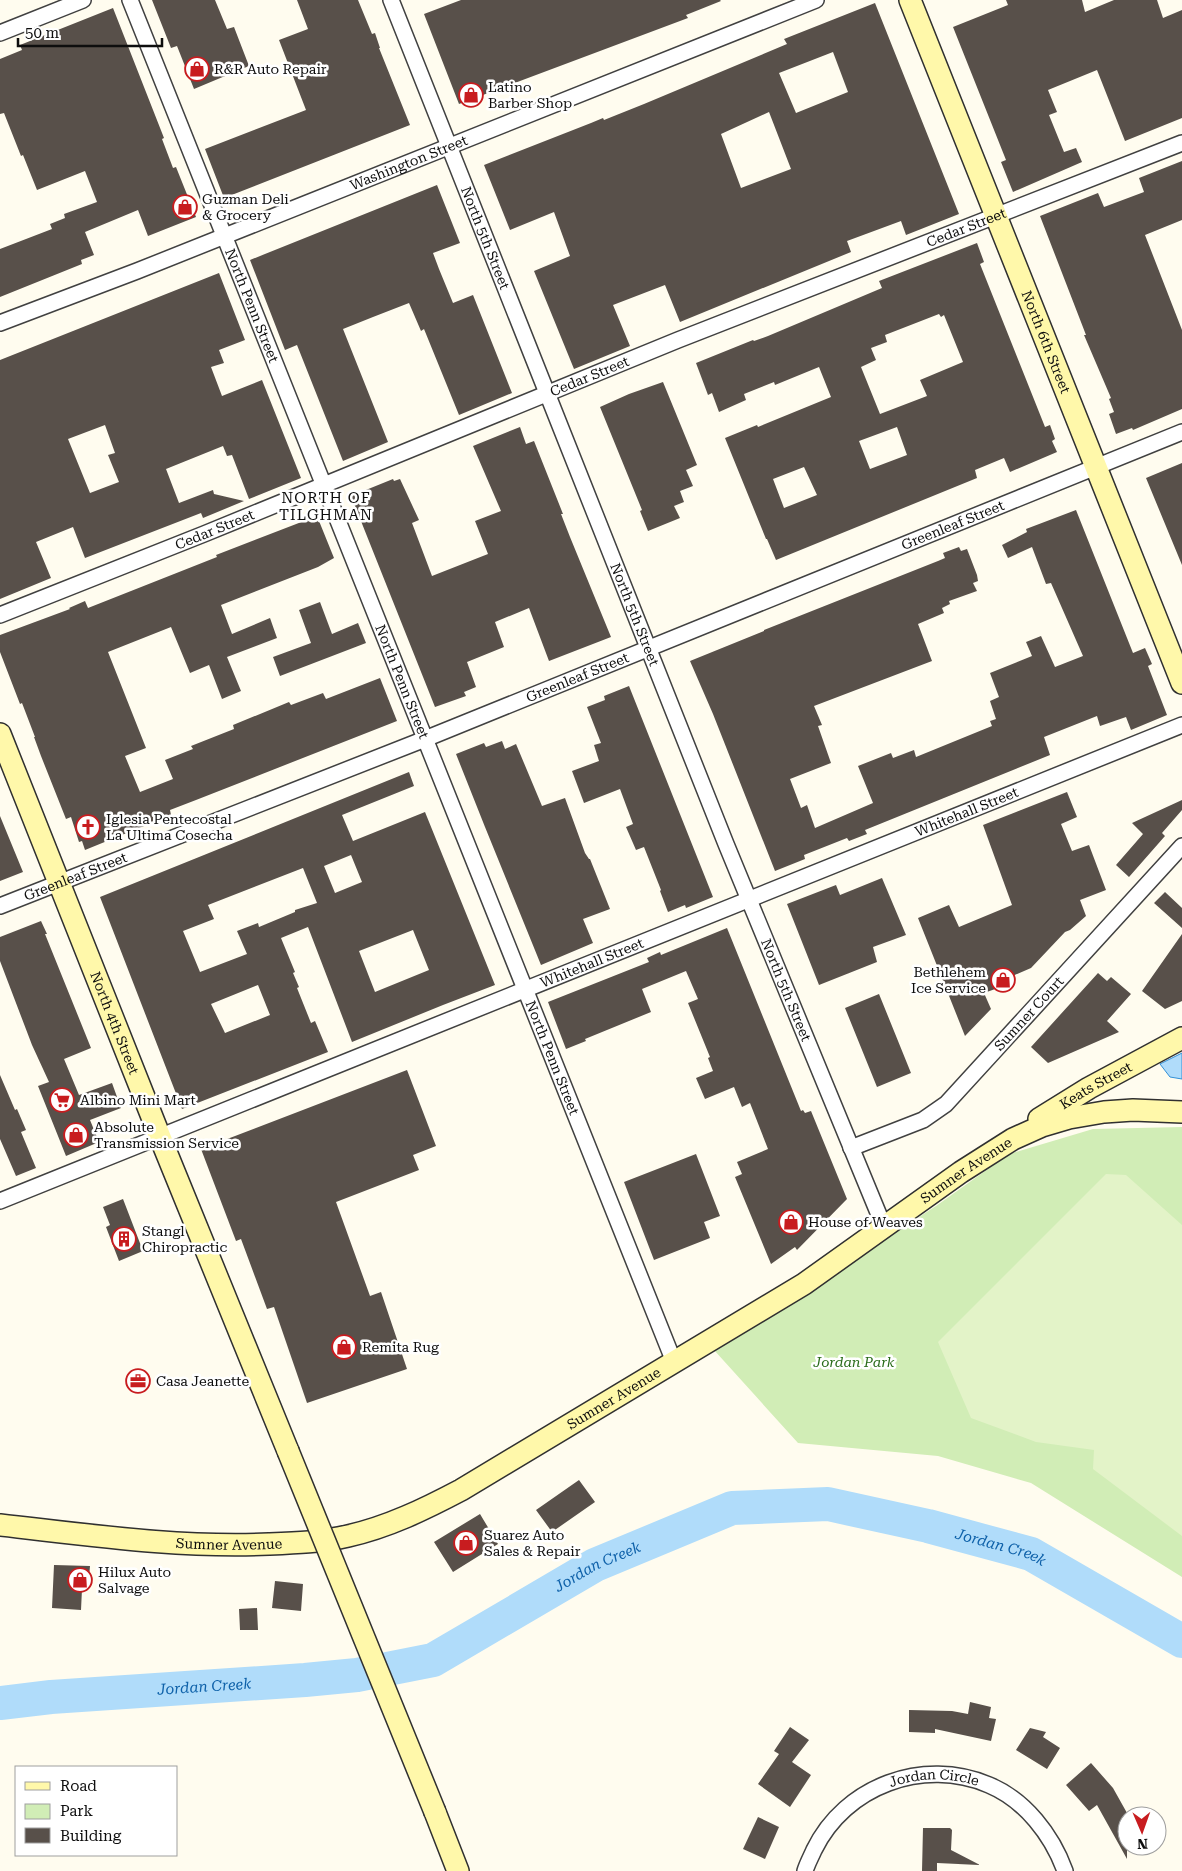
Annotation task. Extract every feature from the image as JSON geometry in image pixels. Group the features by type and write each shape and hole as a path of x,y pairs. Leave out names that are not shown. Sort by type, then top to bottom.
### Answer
{"street":[{"path":"0,33 83,0"},
{"name":"North Penn Street","path":"130,0 674,1362"},
{"name":"North 5th Street","path":"391,0 749,899 884,1226"},
{"name":"Washington Street","path":"0,323 449,147 816,0"},
{"name":"North 6th Street","path":"910,0 1182,683"},
{"name":"Cedar Street","path":"0,615 903,251 996,217 1182,143"},
{"name":"Greenleaf Street","path":"0,906 425,739 1182,432"},
{"name":"Whitehall Street","path":"0,1201 1182,725"},
{"name":"North 4th Street","path":"0,734 160,1137 458,1871"},
{"name":"Sumner Court","path":"851,1148 923,1120 946,1104 1182,846"},
{"name":"Keats Street","path":"1013,1139 1042,1117 1089,1088 1182,1038"},
{"name":"Sumner Avenue","path":"0,1526 153,1542 212,1545 305,1542 348,1536 404,1518 445,1498 804,1284 961,1172 1013,1139 1042,1126 1070,1118 1104,1112 1133,1110 1182,1112"},
{"name":"Jordan Circle","path":"805,1871 820,1839 834,1819 852,1802 877,1787 906,1778 940,1774 966,1777 990,1785 1012,1798 1030,1814 1047,1834 1060,1856 1065,1871"}],"green space":[{"name":"Jordan Park","path":"1182,1127 1182,1577 1031,1483 938,1456 798,1443 714,1350 936,1206 1009,1154 1093,1129"},
{"path":"1106,1174 1126,1175 1182,1225 1182,1536 1093,1469 1094,1450 1036,1442 971,1418 938,1342"}],"water":[{"path":"1182,1053 1182,1079 1170,1077 1160,1064"}],"building":[{"path":"152,0 215,0 227,29 234,27 249,66 194,89 177,46 171,48"},
{"path":"297,0 358,0 372,34 375,33 379,48 410,125 224,198 205,149 306,110 279,40 308,29"},
{"path":"461,0 721,1 686,15 688,18 459,104 424,14"},
{"path":"1006,0 1082,0 1085,12 1114,0 1157,0 1163,18 1182,10 1182,118 1125,141 1097,70 1048,90 1057,112 1049,115 1064,152 1076,148 1082,162 1013,192 1001,162 1006,160 953,27 1008,5"},
{"path":"875,3 959,214 906,235 901,221 847,241 851,252 680,322 665,285 613,305 630,346 574,369 534,271 570,256 554,212 510,230 484,165 603,118 604,120 787,44 784,39","holes":["833,52 848,92 796,113 779,73","769,112 791,169 741,188 721,134"]},
{"path":"113,8 164,138 162,139 173,168 176,167 196,217 148,236 138,210 85,232 94,255 81,260 82,264 0,297 0,249 52,229 50,224 65,218 64,214 97,202 85,171 37,190 4,113 0,114 0,59 22,50 20,45"},
{"path":"1182,161 1182,220 1145,235 1182,330 1182,409 1133,430 1132,428 1116,434 1109,414 1114,412 1109,399 1111,398 1084,335 1086,335 1040,216 1098,193 1104,207 1144,192 1139,178"},
{"path":"437,185 460,243 433,253 453,303 473,295 512,393 459,415 424,329 421,331 409,303 343,329 388,442 343,461 297,345 285,350 250,260"},
{"path":"977,243 984,262 980,264 1045,427 1050,425 1055,439 1052,441 1057,452 1010,472 1004,458 975,470 977,478 776,560 725,438 757,425 758,427 831,397 819,367 775,385 774,382 744,394 746,400 719,412 712,393 708,395 696,363 753,340 768,336 882,288 879,281","holes":["939,314 941,317 944,315 963,362 920,380 927,396 880,414 861,367 876,360 871,348 887,342 885,335","897,427 907,455 870,469 859,441","804,467 817,495 784,508 773,479"]},
{"path":"219,273 245,340 219,350 224,363 211,367 222,396 262,380 301,478 249,499 232,455 227,456 223,446 166,469 179,503 213,490 214,494 244,501 203,518 201,513 85,558 73,527 36,542 51,578 0,599 0,360","holes":["105,425 115,453 108,455 119,482 90,493 68,439"]},
{"path":"663,382 697,465 686,470 693,486 680,491 684,502 674,506 680,518 648,531 640,511 642,510 600,407"},
{"path":"520,427 526,444 534,441 563,514 561,514 570,537 611,637 549,661 529,608 495,622 504,647 467,662 476,687 464,692 466,696 435,707 351,496 393,479 394,481 400,479 419,520 412,523 432,576 488,554 475,521 501,511 473,446"},
{"path":"1182,463 1182,565 1146,478"},
{"path":"1076,510 1133,653 1145,648 1152,664 1148,666 1167,715 1131,730 1126,717 1100,726 1097,716 1044,737 1050,755 865,830 867,834 849,841 847,838 804,855 805,859 775,871 690,661 938,561 945,558 943,553 959,547 961,551 967,549 977,575 978,581 973,583 977,591 949,601 950,604 942,608 944,613 918,624 932,661 814,706 822,725 818,726 831,763 790,779 801,808 807,805 815,828 873,803 858,766 891,753 893,758 914,750 916,757 992,726 990,721 996,719 990,701 999,697 990,673 1032,656 1026,642 1041,636 1055,667 1083,656 1051,583 1046,584 1032,547 1008,558 1002,545 1027,532 1026,529"},
{"path":"317,516 334,558 318,567 221,605 232,634 270,618 277,638 227,657 241,691 222,699 209,665 190,673 171,627 108,652 146,748 125,756 140,792 173,779 165,760 193,749 191,746 234,729 233,725 289,702 291,705 323,693 326,699 380,678 397,721 170,810 171,815 85,850 82,841 79,842 71,817 66,819 22,703 20,704 0,652 0,635 70,609 85,601 88,608"},
{"path":"320,602 332,634 358,623 366,643 280,676 273,657 311,643 299,610"},
{"path":"629,686 713,897 686,908 685,905 668,912 644,847 636,850 626,827 633,824 620,789 584,803 572,771 599,761 594,745 601,743 587,707 605,700 604,696"},
{"path":"502,741 505,749 516,744 542,806 565,798 585,853 590,859 610,909 583,919 593,943 541,965 456,754 484,743 486,747"},
{"path":"409,772 414,786 342,815 353,841 425,812 495,985 352,1042 308,927 281,938 295,972 293,973 299,987 297,988 311,1023 315,1021 328,1052 182,1109 100,897","holes":["351,855 362,882 335,893 324,866","303,868 317,903 295,910 295,912 259,927 258,923 237,931 247,954 200,972 183,931 214,919 208,905","413,930 429,970 375,992 359,951","258,985 270,1015 225,1033 211,1004"]},
{"path":"1067,792 1077,817 1061,824 1072,851 1089,845 1106,890 1080,900 1086,916 1065,932 1031,968 1010,977 1012,983 984,993 991,1009 965,1036 918,918 949,905 959,927 1012,905 983,825"},
{"path":"1182,800 1182,810 1162,833 1165,836 1129,877 1116,865 1143,834 1132,823"},
{"path":"0,816 23,872 0,881"},
{"path":"882,878 906,935 873,947 877,962 819,985 787,904 836,885 840,895"},
{"path":"1165,892 1182,908 1182,928 1154,903"},
{"path":"41,921 91,1048 64,1059 79,1095 112,1083 121,1108 90,1120 99,1142 66,1156 38,1086 49,1082 32,1045 0,961 0,937"},
{"path":"727,928 801,1111 803,1110 805,1113 811,1111 847,1199 797,1250 795,1247 771,1264 735,1177 742,1174 737,1162 768,1149 750,1103 742,1107 734,1087 705,1099 696,1078 713,1071 708,1058 710,1057 688,1003 698,999 686,971 642,989 651,1012 585,1039 586,1041 566,1049 548,1002 649,962 647,958 660,952 661,955"},
{"path":"1182,934 1182,1001 1165,1009 1142,991"},
{"path":"1098,973 1107,981 1111,977 1131,994 1107,1021 1119,1032 1048,1063 1031,1047"},
{"path":"879,994 911,1073 877,1087 845,1008"},
{"path":"407,1070 436,1146 413,1155 419,1170 336,1202 370,1296 381,1292 407,1369 307,1403 274,1307 267,1309 241,1239 236,1241 201,1149"},
{"path":"0,1075 26,1130 21,1132 36,1168 16,1176 0,1139"},
{"path":"696,1154 720,1216 704,1222 710,1238 654,1260 624,1182"},
{"name":"Stangl Chiropractic","path":"123,1199 143,1251 119,1261 106,1227 110,1225 103,1207"},
{"path":"579,1480 595,1502 552,1532 536,1510"},
{"name":"Suarez Auto Sales & Repair","path":"480,1514 498,1544 453,1572 434,1542"},
{"path":"54,1565 90,1566 88,1589 82,1589 81,1610 52,1608"},
{"path":"275,1581 303,1584 301,1611 272,1608"},
{"path":"257,1608 258,1630 240,1630 239,1609"},
{"path":"970,1702 991,1707 989,1718 996,1719 991,1741 935,1729 935,1733 909,1732 909,1710 952,1711 968,1714"},
{"path":"790,1727 809,1740 792,1762 811,1775 790,1807 758,1784 779,1754 774,1751"},
{"path":"1030,1728 1046,1732 1043,1737 1060,1748 1047,1769 1016,1750"},
{"path":"1091,1763 1113,1788 1123,1806 1117,1806 1117,1841 1097,1805 1089,1811 1066,1785"},
{"path":"758,1817 779,1827 765,1859 743,1849"},
{"path":"923,1828 950,1828 952,1830 951,1850 980,1865 937,1863 937,1871 922,1871"}],"waterway":[{"name":"Jordan Creek","path":"0,1703 51,1697 357,1675 433,1660 595,1565 732,1508 828,1504 928,1526 1031,1554 1182,1641"}],"place":[{"name":"R&R Auto Repair","path":"197,69"},
{"name":"Latino Barber Shop","path":"471,95"},
{"name":"Guzman Deli & Grocery","path":"185,207"},
{"name":"Iglesia Pentecostal La Ultima Cosecha","path":"88,827"},
{"name":"Bethlehem Ice Service","path":"1003,980"},
{"name":"Albino Mini Mart","path":"62,1100"},
{"name":"Absolute Transmission Service","path":"76,1135"},
{"name":"House of Weaves","path":"791,1222"},
{"name":"Stangl Chiropractic","path":"124,1239"},
{"name":"Remita Rug","path":"344,1347"},
{"name":"Casa Jeanette","path":"138,1381"},
{"name":"Suarez Auto Sales & Repair","path":"466,1543"},
{"name":"Hilux Auto Salvage","path":"80,1580"}],"district":[{"name":"NORTH OF TILGHMAN","path":"326,506"}]}
